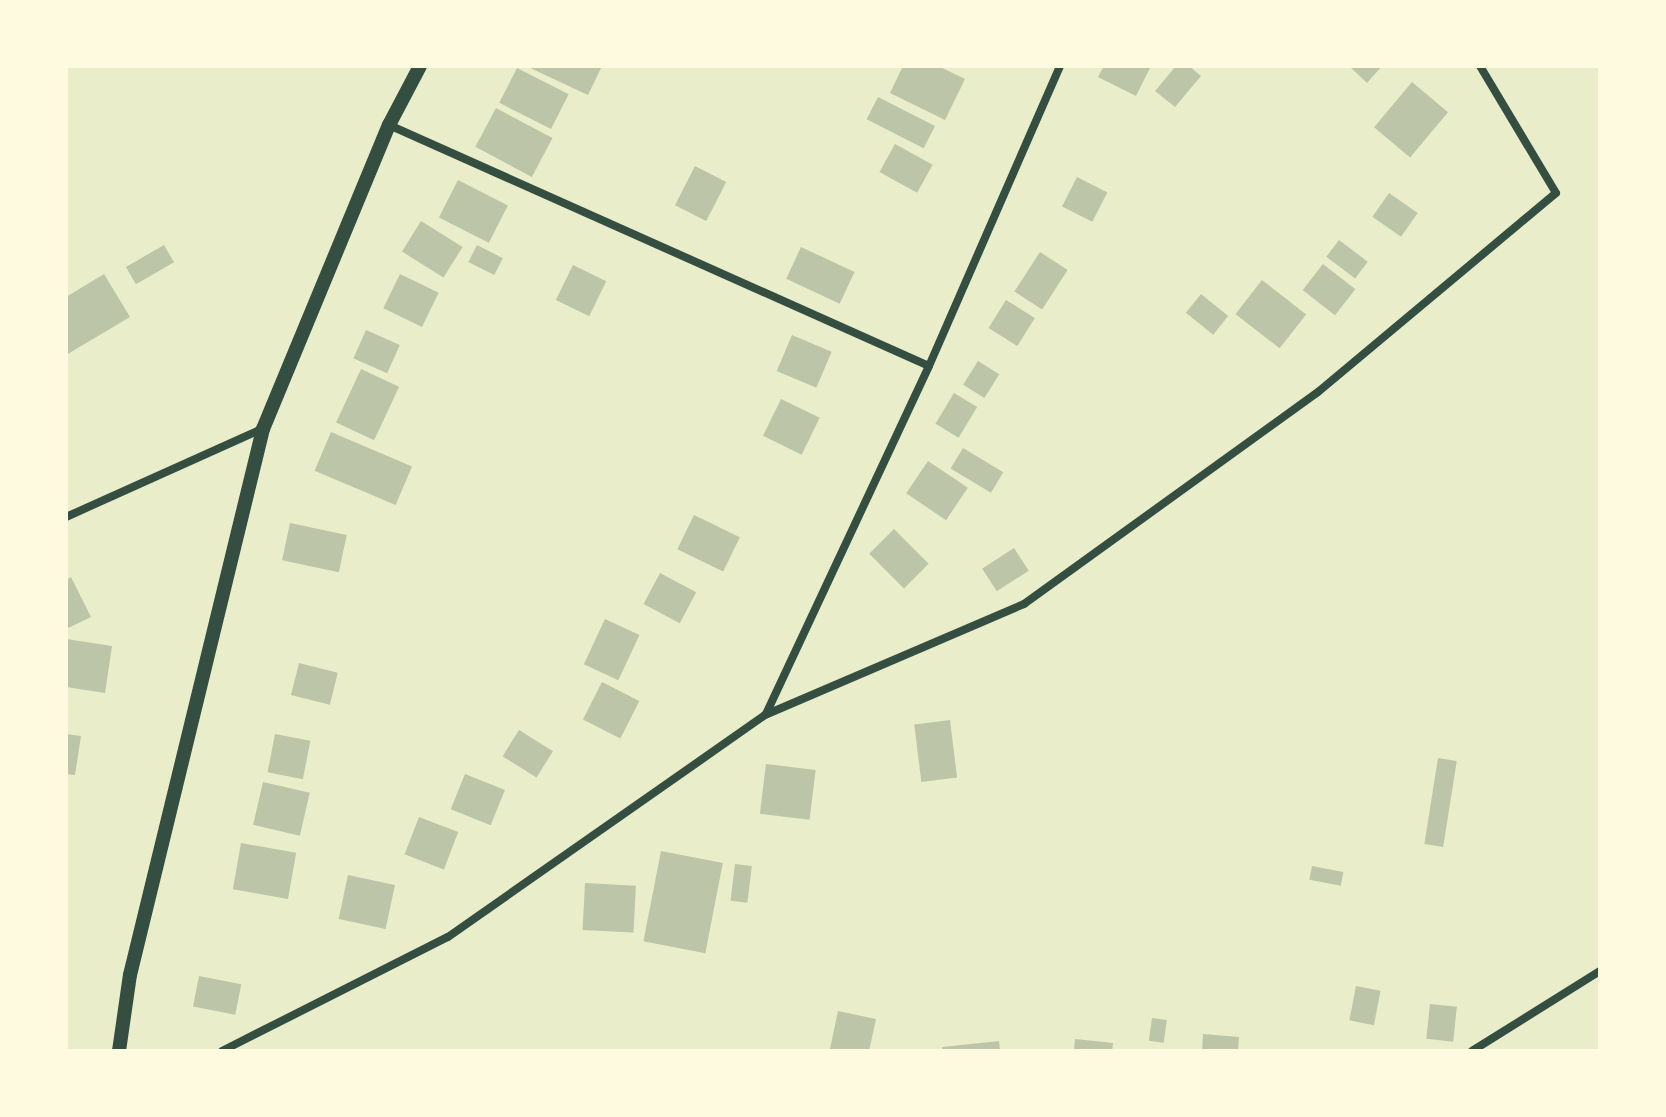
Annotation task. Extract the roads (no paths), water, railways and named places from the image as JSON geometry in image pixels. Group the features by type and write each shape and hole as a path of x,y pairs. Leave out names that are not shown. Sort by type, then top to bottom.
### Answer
{"street":[{"path":"119,1051 130,975 263,429 389,125 420,66"},
{"path":"765,715 929,366 1060,66"},
{"path":"222,1051 448,937 765,715 1024,604 1318,392 1556,193 1480,66"},
{"path":"389,125 929,366"},
{"path":"66,517 263,429"},
{"path":"1472,1051 1600,971"}]}
